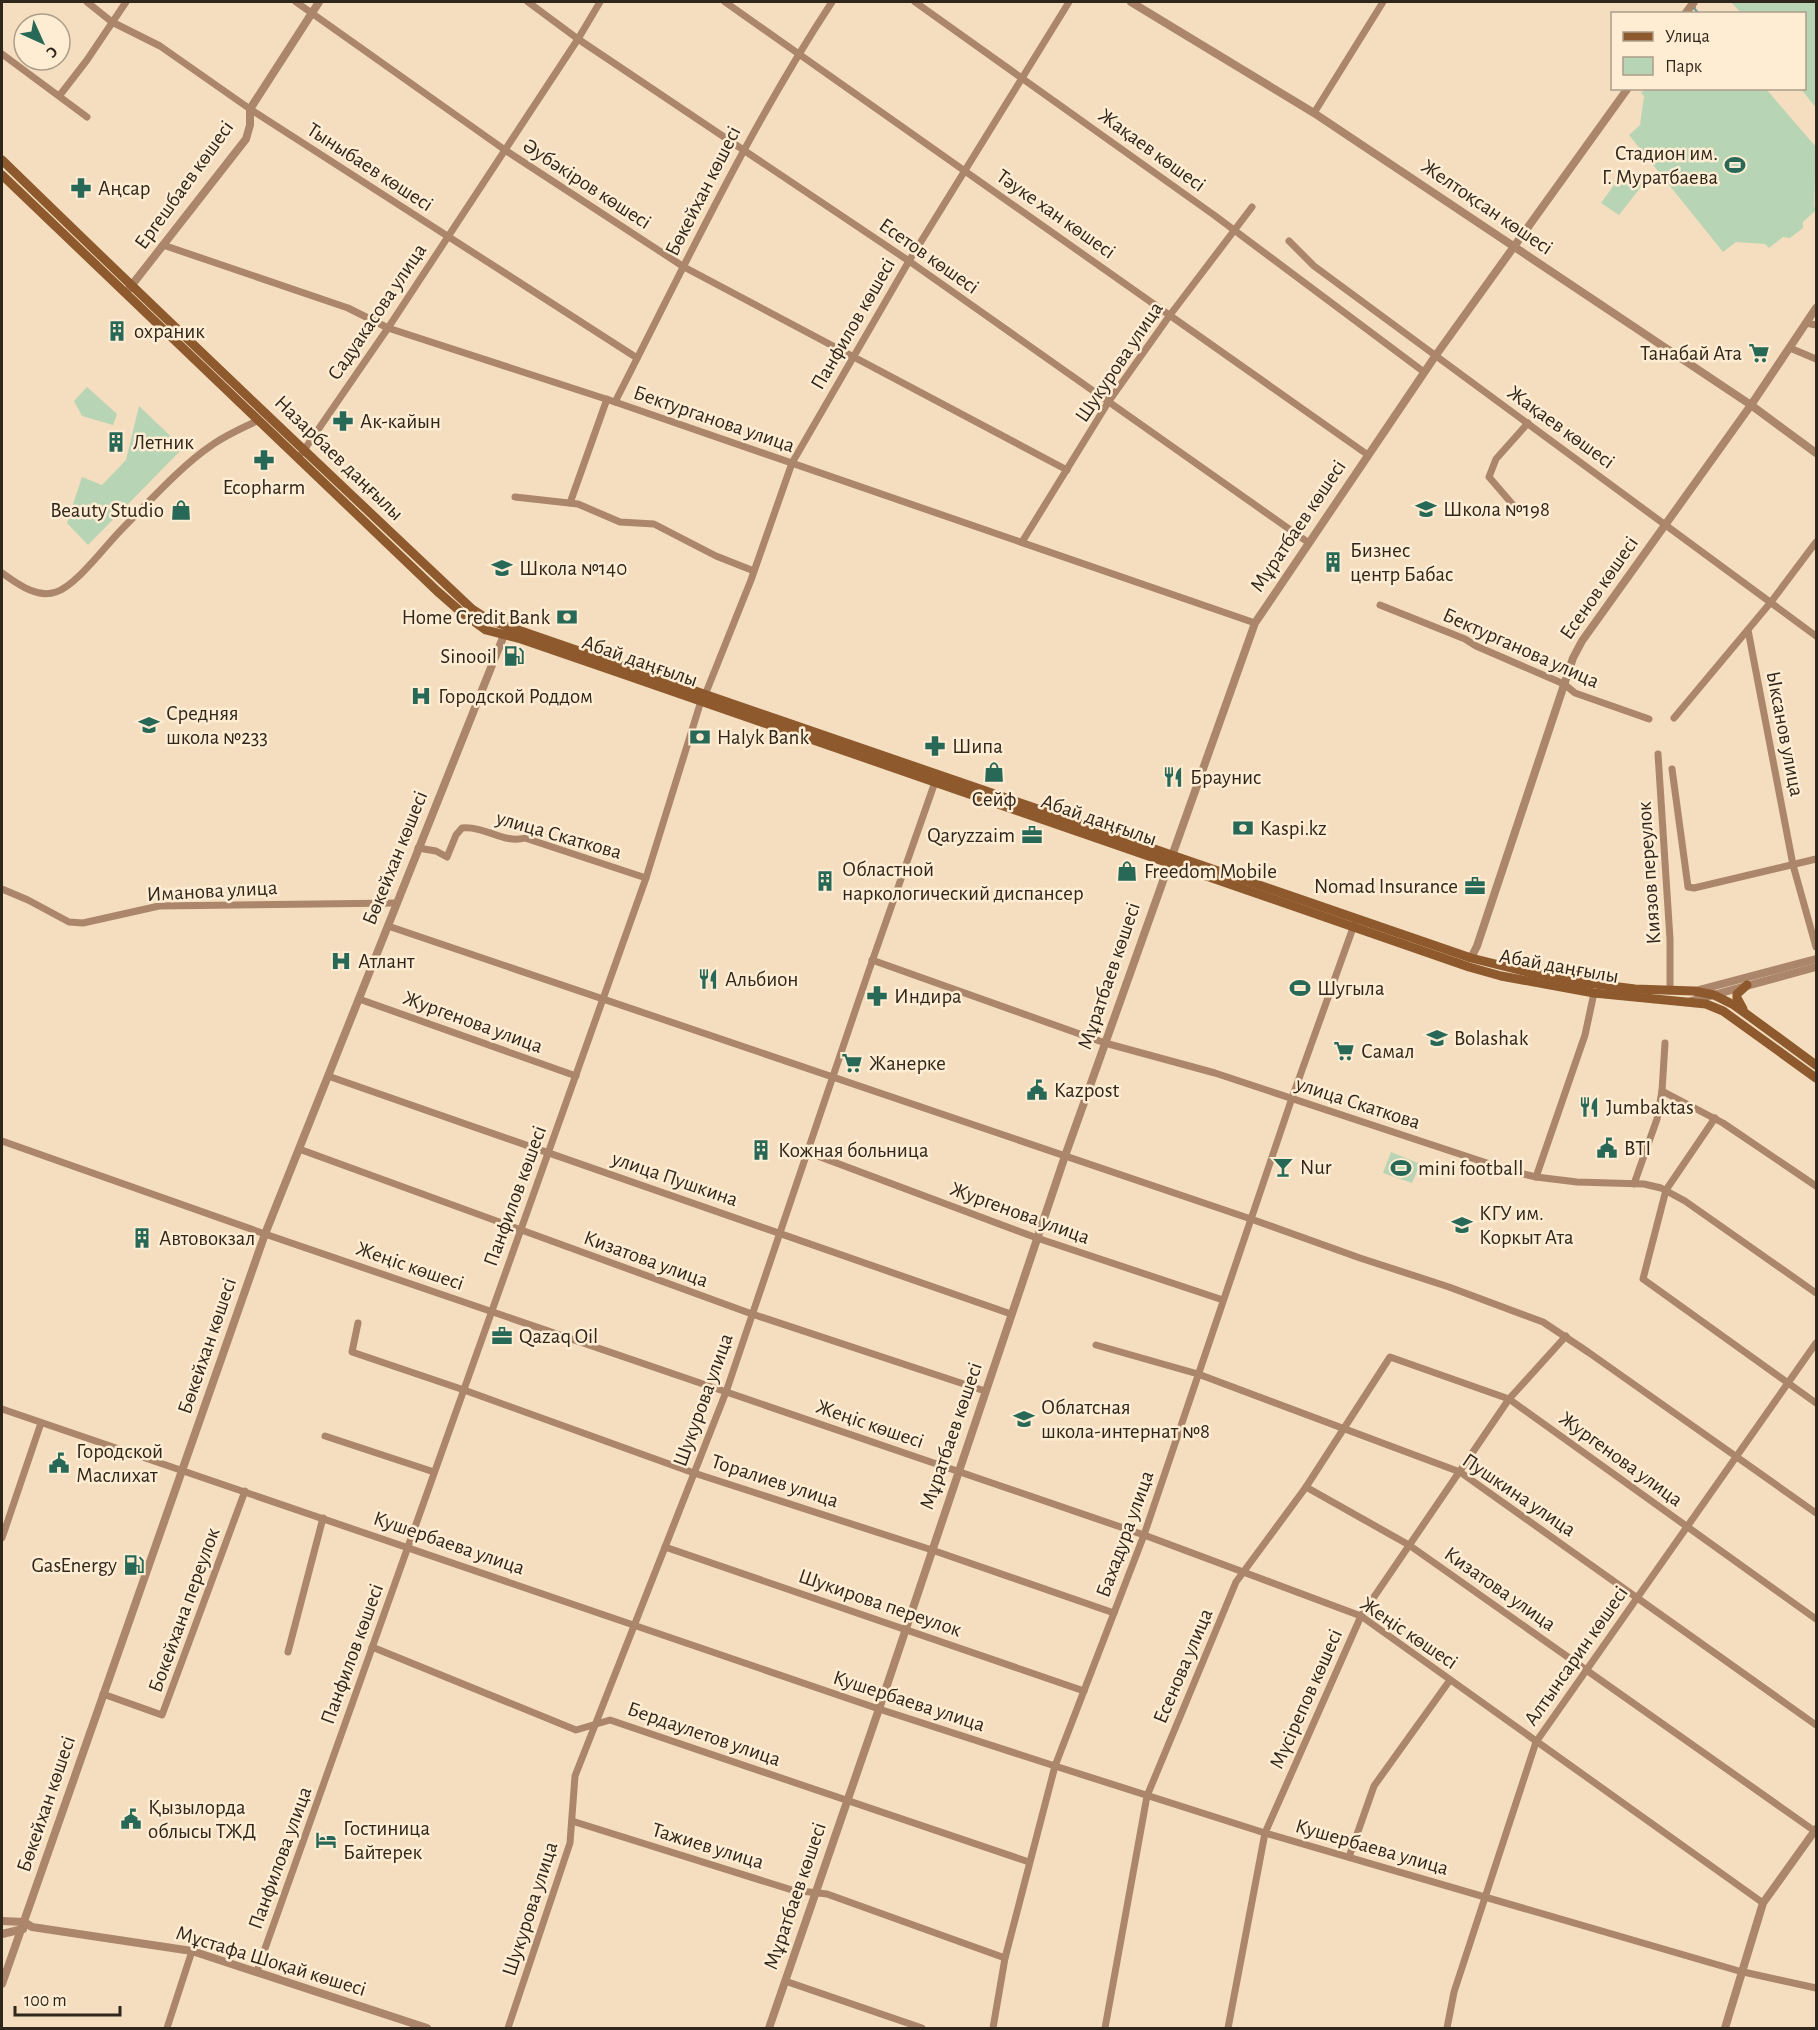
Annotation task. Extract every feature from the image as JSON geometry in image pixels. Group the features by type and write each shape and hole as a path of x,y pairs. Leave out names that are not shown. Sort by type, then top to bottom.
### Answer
{"main road":[{"name":"Назарбаев даңғылы","path":"2,160 257,421 461,612 486,630 506,631"},
{"name":"Назарбаев даңғылы","path":"2,175 305,449 472,609 506,631 703,698"},
{"name":"Абай даңғылы","path":"703,698 935,782 1170,859"},
{"name":"Абай даңғылы","path":"703,698 1470,963 1527,972 1589,989 1706,1004 1723,1011 1816,1078"},
{"path":"1747,985 1740,990 1737,998 1748,1016"},
{"name":"Абай даңғылы","path":"1589,989 1694,991"},
{"path":"1694,991 1724,999 1816,1065"}],"street":[{"name":"Тыныбаев көшесі","path":"87,2 112,22 160,46 250,109 637,358"},
{"path":"60,96 126,2"},
{"name":"Әубәкіров көшесі","path":"296,2 505,150 684,267 1066,470"},
{"name":"Ергешбаев көшесі","path":"128,290 246,139 250,125 250,109 319,2"},
{"name":"Есетов көшесі","path":"528,2 578,39 909,261 1309,543"},
{"name":"Садуакасова улица","path":"298,459 388,328 600,2"},
{"name":"Тәуке хан көшесі","path":"724,2 1368,456"},
{"name":"Бөкейхан көшесі","path":"570,503 611,400 637,358 744,150 798,53 832,2"},
{"name":"Жақаев көшесі","path":"915,2 1235,230 1424,372"},
{"name":"Панфилов көшесі","path":"333,1756 646,878 698,712 754,571 792,463 909,261 1069,2"},
{"name":"Желтоқсан көшесі","path":"1131,2 1314,113 1751,405 1816,453"},
{"path":"1314,113 1383,2"},
{"path":"2,54 87,117"},
{"name":"Мұратбаев көшесі","path":"769,2028 1065,1156 1255,623 1424,372 1627,90"},
{"name":"Шукурова улица","path":"1022,542 1109,401 1170,315 1252,207"},
{"name":"Жақаев көшесі","path":"1288,241 1314,266 1816,636"},
{"name":"Бектурганова улица","path":"163,245 343,306 388,328 611,400 1255,623"},
{"name":"Есенов көшесі","path":"1470,963 1573,658 1582,641 1751,405 1816,308"},
{"path":"1806,323 1816,325"},
{"path":"1790,348 1816,359"},
{"path":"2,573 25,588 39,593 55,593 69,585 120,530 194,459 211,445 257,421"},
{"path":"1514,506 1489,477 1496,459 1528,423"},
{"path":"515,497 578,504 620,522 654,524 716,556 754,571"},
{"path":"1674,717 1771,602 1816,542"},
{"name":"Бектурганова улица","path":"1380,605 1465,639 1476,646 1564,684 1575,693 1650,719"},
{"name":"Ыксанов улица","path":"1748,630 1793,865 1816,947"},
{"name":"Бөкейхан көшесі","path":"2,1984 265,1234 506,631"},
{"name":"Киязов переулок","path":"1658,754 1670,939 1670,991"},
{"path":"1672,769 1688,887 1692,889 1816,859"},
{"name":"Шукурова улица","path":"508,2028 570,1843 574,1776 726,1392 872,960 935,782"},
{"name":"улица Скаткова","path":"418,848 436,851 447,858 462,828 473,827 514,841 525,838 646,878"},
{"name":"Иманова улица","path":"2,889 69,922 82,924 159,906 397,903"},
{"name":"Бахадура улица","path":"993,2028 1005,1958 1055,1766 1144,1535 1292,1098 1354,923"},
{"path":"388,926 1251,1219 1543,1322 1816,1513"},
{"name":"Абай даңғылы","path":"1694,991 1816,958"},
{"name":"улица Скаткова","path":"872,960 1105,1043 1215,1073 1510,1171 1576,1182 1644,1184 1666,1190 1816,1293"},
{"path":"1691,1001 1816,967"},
{"path":"1536,1177 1585,1035 1589,989"},
{"name":"Жургенова улица","path":"358,999 576,1076"},
{"path":"1634,1184 1657,1119 1662,1091 1665,1043"},
{"name":"улица Пушкина","path":"328,1076 1011,1314"},
{"path":"1662,1091 1715,1118 1816,1186"},
{"path":"1715,1118 1666,1190 1643,1279 1816,1403"},
{"name":"Жеңіс көшесі","path":"2,1141 491,1312 1144,1535 1361,1616 1763,1903"},
{"name":"Кизатова улица","path":"299,1149 752,1314 985,1392"},
{"name":"Жургенова улица","path":"807,1152 1037,1238 1223,1300"},
{"name":"Торалиев улица","path":"358,1323 352,1352 694,1473 932,1550 1114,1613"},
{"name":"Мүсірепов көшесі","path":"1228,2028 1265,1833 1361,1616 1509,1399 1566,1336"},
{"name":"Алтынсарин көшесі","path":"1447,2028 1454,1992 1536,1742 1816,1343"},
{"name":"Пушкина улица","path":"1096,1346 1198,1374 1460,1472 1816,1725"},
{"name":"Жургенова улица","path":"1390,1358 1509,1399 1816,1619"},
{"name":"Есенова улица","path":"1105,2028 1147,1796 1236,1582 1306,1487 1390,1358"},
{"name":"Кушербаева улица","path":"2,1409 879,1709 1147,1796 1265,1833 1741,1972 1816,1988"},
{"path":"2,1538 41,1423"},
{"path":"326,1436 434,1472"},
{"name":"Кизатова улица","path":"1306,1487 1409,1545 1816,1831"},
{"name":"Бокейхана переулок","path":"103,1694 162,1715 245,1491"},
{"path":"288,1652 323,1518"},
{"name":"Шукирова переулок","path":"665,1547 1084,1691"},
{"name":"Бердаулетов улица","path":"372,1647 576,1730 610,1720 1029,1862"},
{"path":"1349,1857 1374,1786 1450,1680"},
{"name":"Панфилова улица","path":"257,1971 333,1756"},
{"name":"Тажиев улица","path":"572,1821 792,1890 817,1892 1005,1958"},
{"path":"1725,2028 1763,1903 1816,1831"},
{"name":"Мұстафа Шоқай көшесі","path":"2,1921 22,1926 192,1951 427,2028"},
{"path":"2,1934 22,1926"},
{"path":"166,2028 192,1951"},
{"path":"785,1981 922,2028"}],"green space":[{"path":"1731,2 1816,2 1816,108 1802,90 1806,90 1806,12 1740,12"},
{"name":"Стадион им. Г. Муратбаева","path":"1645,90 1767,90 1816,147 1814,206 1816,210 1803,222 1803,228 1790,238 1783,237 1769,248 1765,244 1736,242 1723,252 1629,135 1640,125 1644,96 1641,93"},
{"path":"1625,170 1644,183 1619,215 1601,203"},
{"path":"87,387 117,414 113,425 82,416 74,401"},
{"path":"139,406 183,448 88,545 67,523 82,477 102,485 126,460"},
{"name":"mini football","path":"1391,1152 1420,1164 1412,1183 1383,1173"}],"waterway":[{"path":"1695,7 1697,12"}],"place":[{"name":"Стадион им. Г. Муратбаева","path":"1735,165"},
{"name":"Аңсар","path":"81,188"},
{"name":"охраник","path":"117,331"},
{"name":"Танабай Ата","path":"1759,353"},
{"name":"Ак-кайын","path":"343,421"},
{"name":"Летник","path":"116,442"},
{"name":"Ecopharm","path":"264,460"},
{"name":"Школа №198","path":"1426,509"},
{"name":"Beauty Studio","path":"181,510"},
{"name":"Бизнес центр Бабас","path":"1333,562"},
{"name":"Школа №140","path":"502,568"},
{"name":"Home Credit Bank","path":"567,617"},
{"name":"Sinooil","path":"514,656"},
{"name":"Городской Роддом","path":"421,696"},
{"name":"Средняя школа №233","path":"149,725"},
{"name":"Halyk Bank","path":"700,737"},
{"name":"Шипа","path":"935,746"},
{"name":"Сейф","path":"994,772"},
{"name":"Браунис","path":"1173,777"},
{"name":"Kaspi.kz","path":"1243,828"},
{"name":"Qaryzzaim","path":"1032,835"},
{"name":"Freedom Mobile","path":"1127,871"},
{"name":"Областной наркологический диспансер","path":"825,881"},
{"name":"Nomad Insurance","path":"1475,886"},
{"name":"Атлант","path":"341,961"},
{"name":"Альбион","path":"708,979"},
{"name":"Шугыла","path":"1300,988"},
{"name":"Индира","path":"877,996"},
{"name":"Bolashak","path":"1437,1038"},
{"name":"Самал","path":"1344,1051"},
{"name":"Жанерке","path":"852,1063"},
{"name":"Kazpost","path":"1037,1090"},
{"name":"Jumbaktas","path":"1589,1107"},
{"name":"BTI","path":"1607,1148"},
{"name":"Кожная больница","path":"761,1150"},
{"name":"Nur","path":"1283,1167"},
{"name":"mini football","path":"1401,1168"},
{"name":"КГУ им. Коркыт Ата","path":"1462,1225"},
{"name":"Автовокзал","path":"142,1238"},
{"name":"Qazaq Oil","path":"502,1336"},
{"name":"Облатсная школа-интернат №8","path":"1024,1419"},
{"name":"Городской Маслихат","path":"59,1463"},
{"name":"GasEnergy","path":"134,1565"},
{"name":"Қызылорда облысы ТЖД","path":"131,1819"},
{"name":"Гостиница Байтерек","path":"326,1840"}]}
